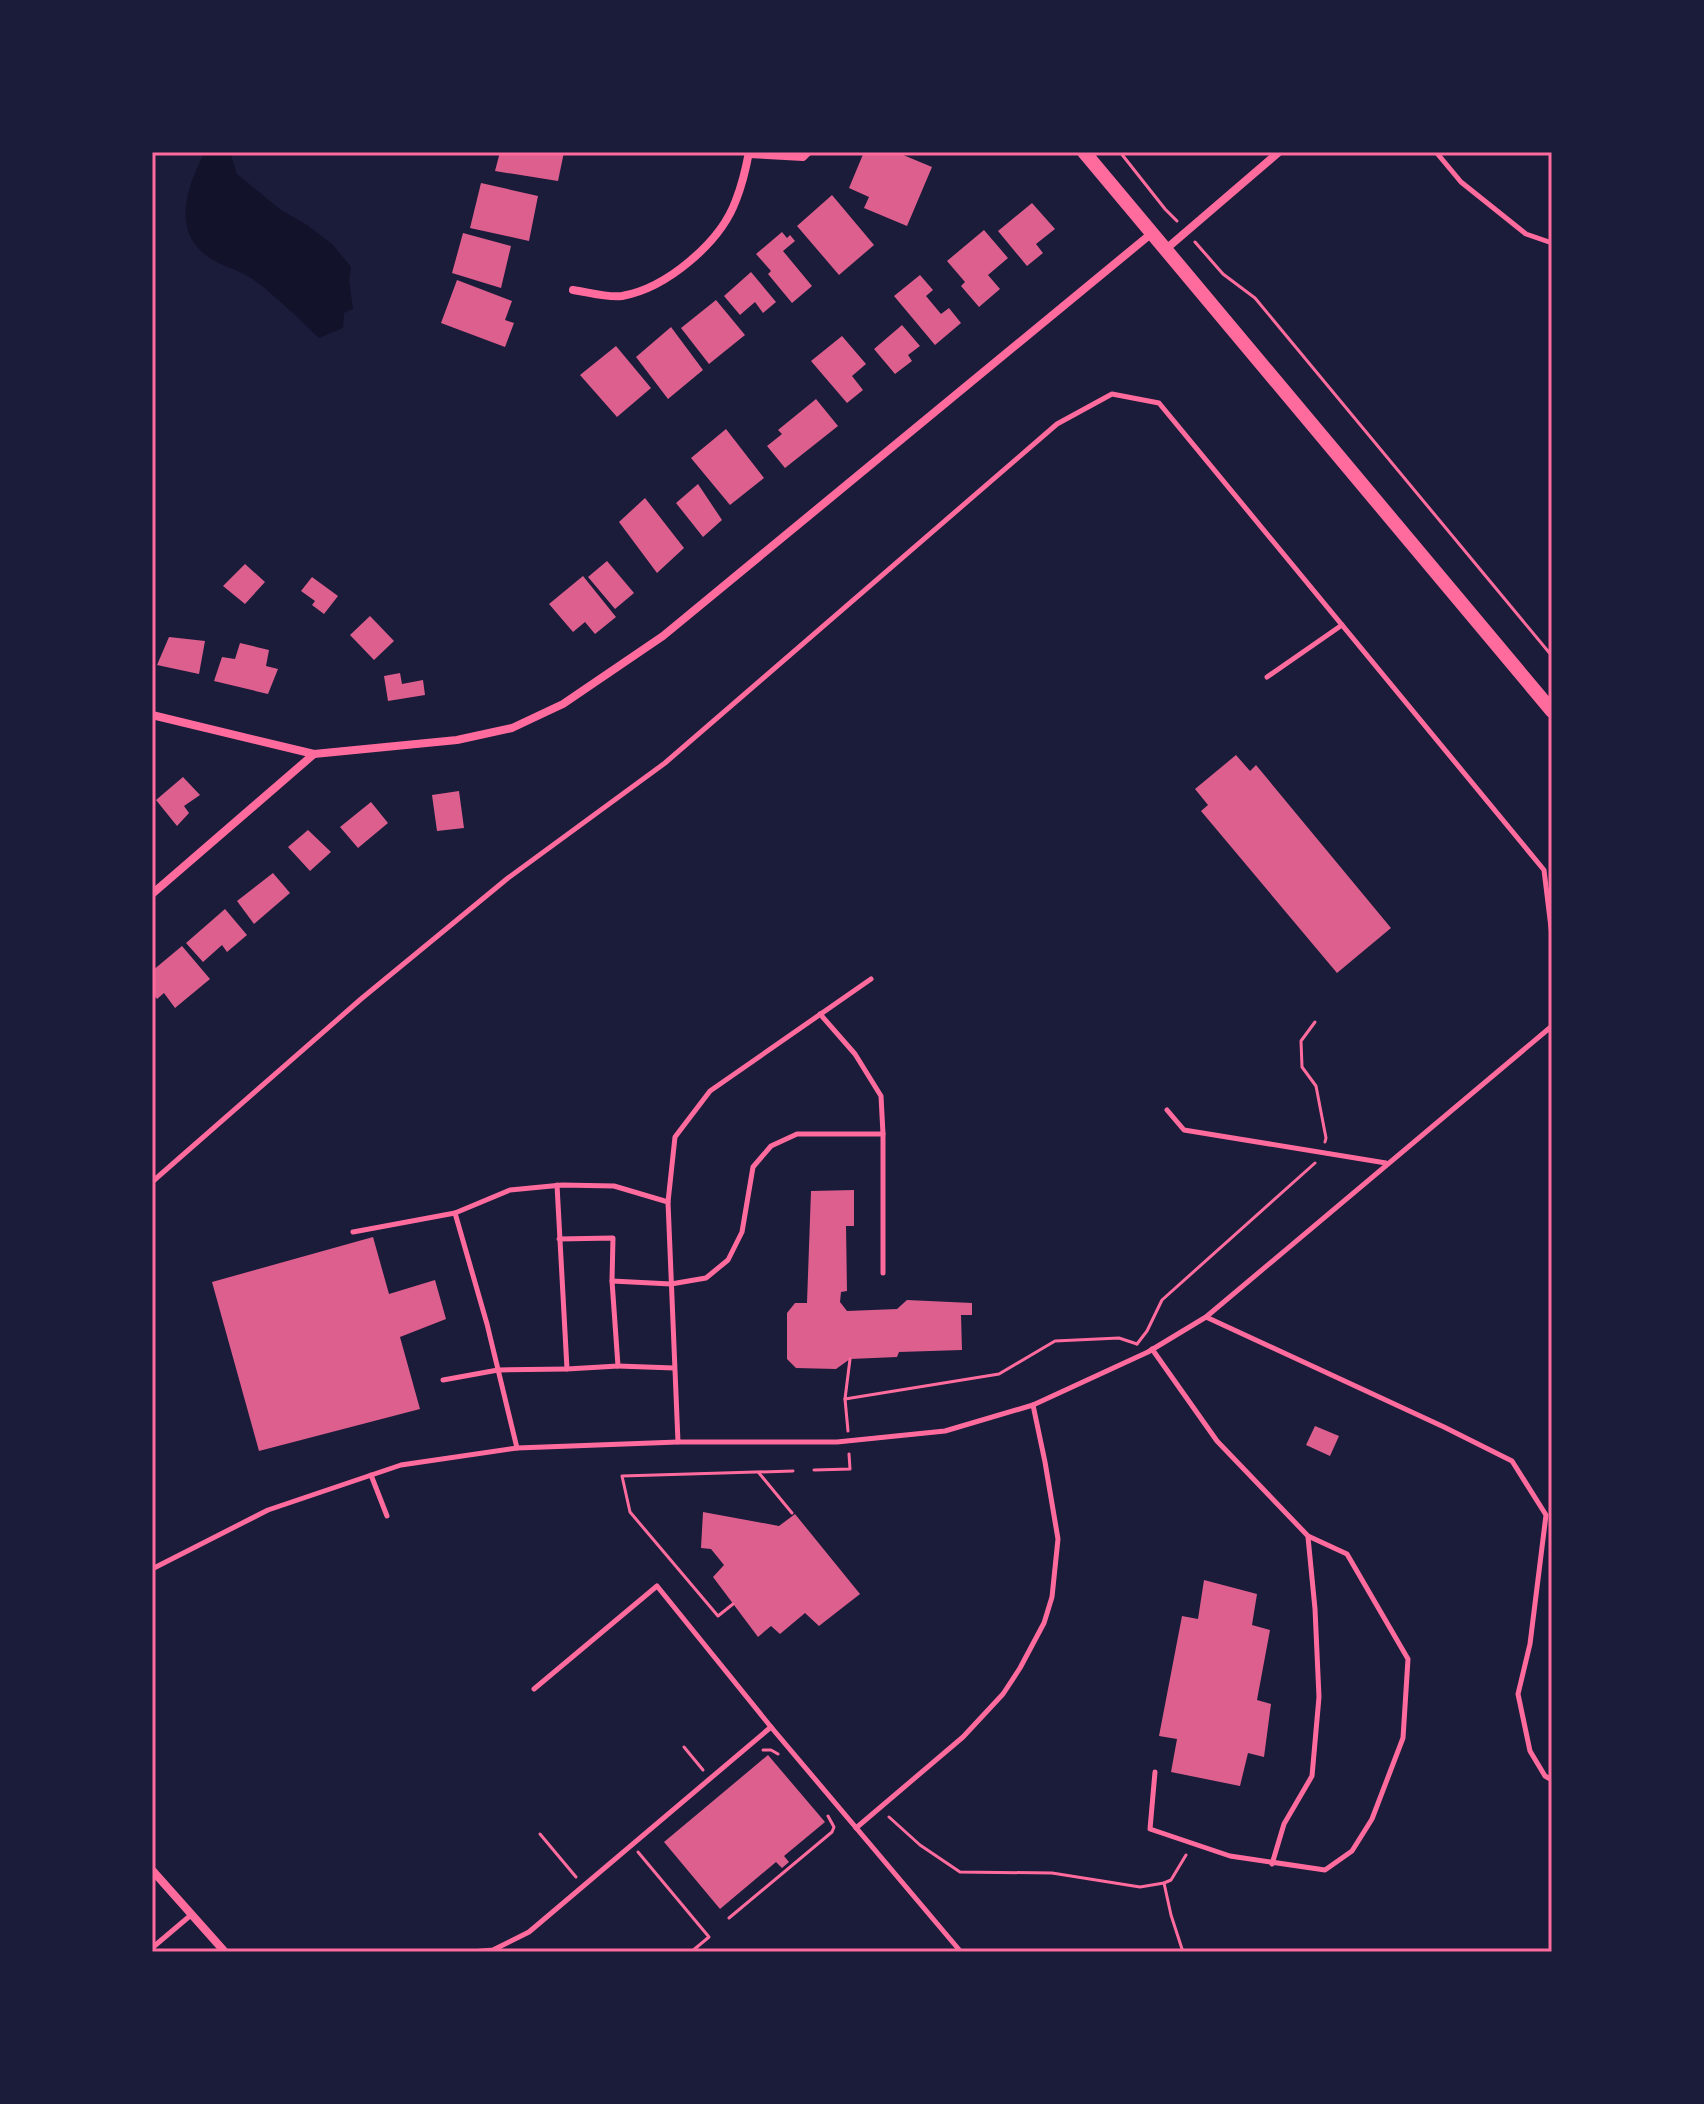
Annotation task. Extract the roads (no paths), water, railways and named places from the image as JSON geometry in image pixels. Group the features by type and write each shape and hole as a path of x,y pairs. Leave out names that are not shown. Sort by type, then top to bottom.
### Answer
{"main road":[{"path":"1084,152 1552,711"}],"street":[{"path":"573,290 619,297 662,281 682,268 715,236 736,202 749,153 803,157 808,152"},
{"path":"1166,249 1279,152"},
{"path":"152,715 314,754 457,740 512,728 563,704 663,636 1152,233"},
{"path":"152,894 314,754"},
{"path":"152,1870 225,1952"}],"lane":[{"path":"1436,152 1461,182 1514,225 1526,234 1552,243"},
{"path":"152,1182 361,999 508,878 665,763 1057,424 1112,394 1159,403 1544,870 1552,936"},
{"path":"1267,677 1342,625"},
{"path":"678,1442 668,1202 675,1137 710,1091 871,979"},
{"path":"820,1014 855,1054 881,1096 883,1273"},
{"path":"152,1569 268,1510 401,1465 517,1448 678,1442 837,1442 945,1431 1033,1405 1152,1349 1206,1317 1552,1026"},
{"path":"1167,1110 1184,1130 1387,1163"},
{"path":"612,1281 671,1284 706,1278 728,1260 742,1232 753,1167 771,1146 797,1134 883,1134"},
{"path":"353,1232 455,1213 510,1190 557,1185 614,1186 668,1202"},
{"path":"557,1185 567,1369"},
{"path":"455,1213 487,1324 517,1448"},
{"path":"559,1239 613,1238 612,1281 618,1366"},
{"path":"1206,1317 1512,1461 1546,1515 1530,1644 1518,1694 1530,1751 1545,1776 1552,1780"},
{"path":"1152,1349 1217,1441 1308,1536 1347,1554 1408,1659 1403,1738 1372,1819 1352,1851 1325,1870 1230,1856 1150,1829 1155,1772"},
{"path":"443,1380 498,1370 618,1366 674,1368"},
{"path":"856,1828 963,1737 1003,1694 1044,1623 1052,1597 1058,1539 1033,1405"},
{"path":"371,1475 387,1516"},
{"path":"1272,1864 1284,1824 1312,1776 1319,1697 1308,1536"},
{"path":"534,1689 657,1586 961,1952"},
{"path":"472,1952 493,1950 529,1932 771,1727"},
{"path":"152,1948 192,1914"}]}
